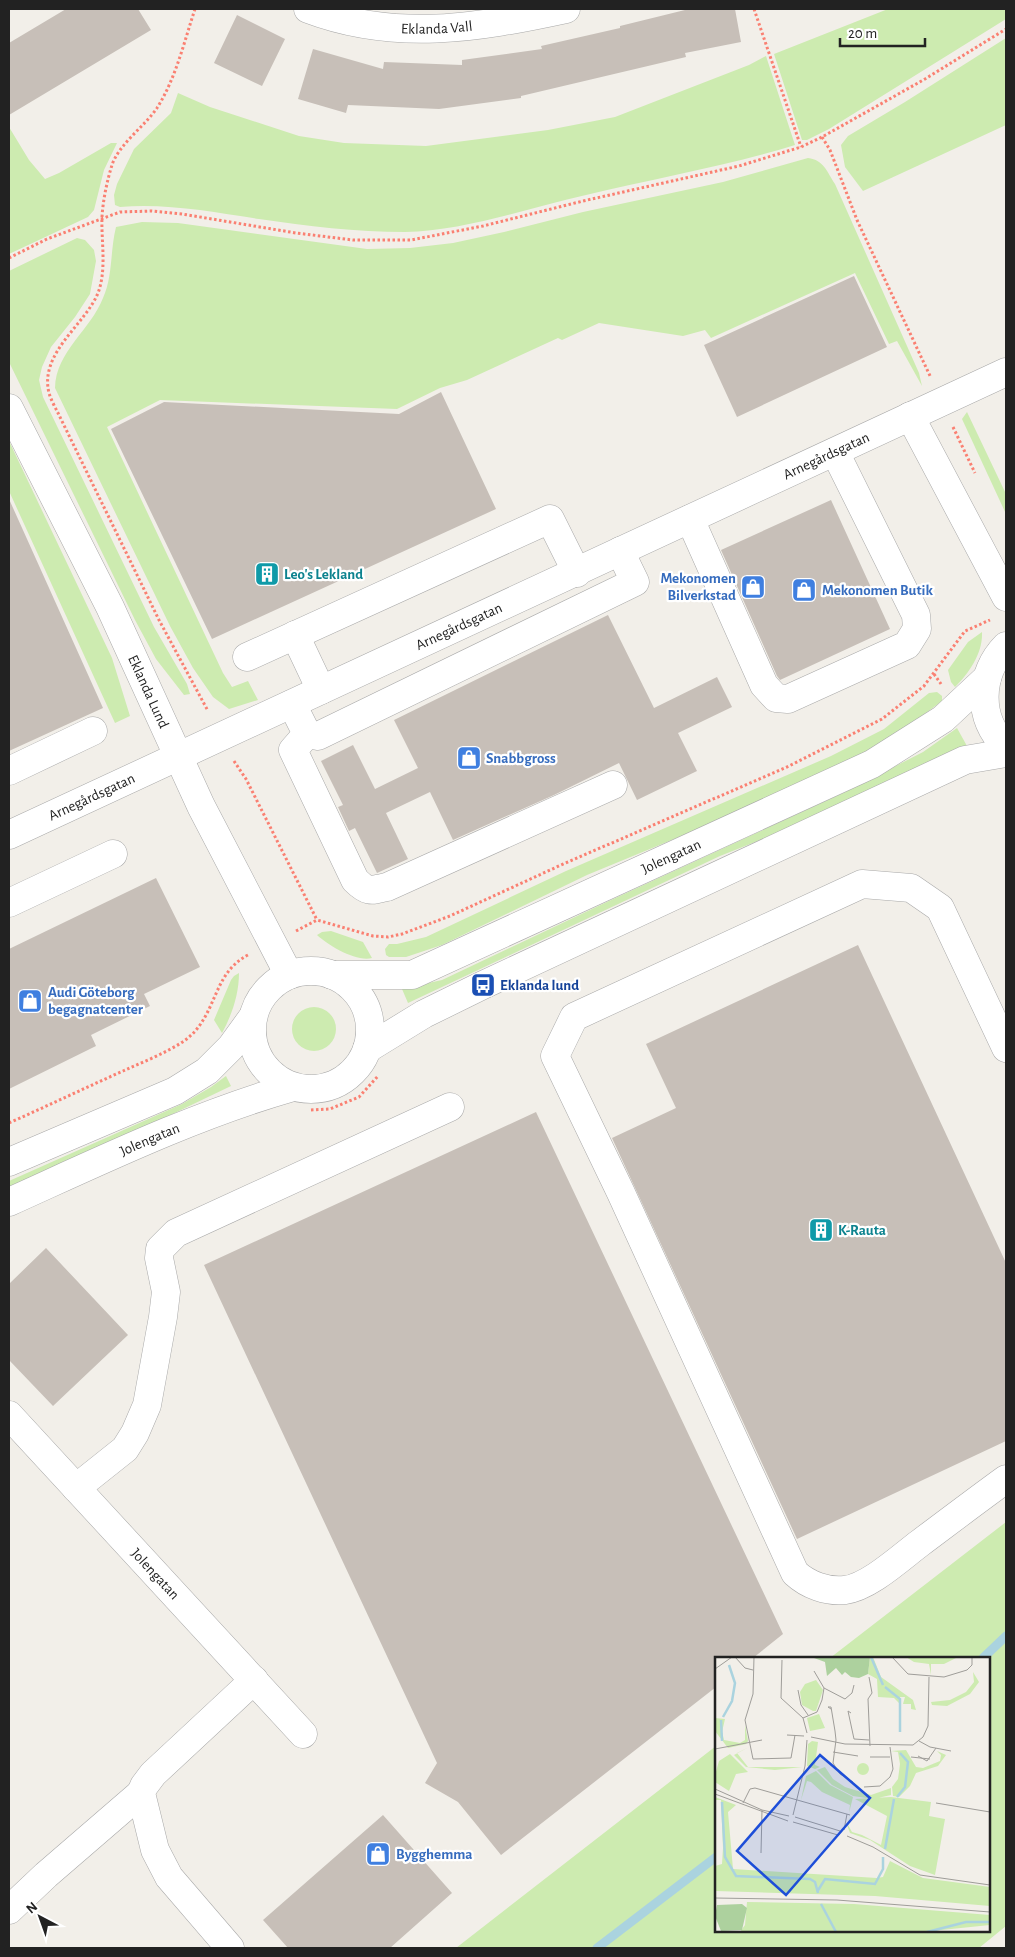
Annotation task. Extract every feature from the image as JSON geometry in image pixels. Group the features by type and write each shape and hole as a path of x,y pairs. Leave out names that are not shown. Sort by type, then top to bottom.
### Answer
{"street":[{"name":"Eklanda Vall","path":"308,9 353,22 421,29 452,29 486,25 566,9"},
{"name":"Arnegårdsgatan","path":"9,835 576,573 946,398 1006,372"},
{"name":"Eklanda Lund","path":"9,408 110,607 202,806 289,975"},
{"path":"910,416 1002,607"},
{"path":"690,519 764,685 776,698 788,699 907,645 917,629 916,615 835,452"},
{"path":"247,656 550,519 576,573"},
{"path":"307,734 318,736 636,582 620,551"},
{"path":"295,635 321,690"},
{"path":"1006,646 992,664 984,691 988,719 994,732 1006,746"},
{"name":"Jolengatan","path":"332,975 412,975 872,764 943,719 987,678"},
{"path":"292,704 307,734"},
{"path":"9,771 93,731"},
{"path":"307,734 293,750 355,880 364,889 370,890 387,887 613,785"},
{"path":"367,1049 424,1014 483,985 965,760 1006,753"},
{"path":"11,897 113,854"},
{"path":"1006,1048 940,908 911,888 862,884 574,1017 555,1056 621,1193 795,1573 804,1582 832,1590 846,1590 862,1584 1006,1479"},
{"path":"9,1162 175,1091 207,1070 222,1056 252,1018 259,1002 269,987 289,975 311,970 332,975 351,987 364,1005 370,1027 367,1049 355,1069 337,1082 316,1089 293,1087 274,1077 259,1060 252,1040 252,1018"},
{"name":"Jolengatan","path":"9,1202 190,1122 247,1100 293,1087"},
{"path":"76,1488 125,1449 135,1433 147,1405 166,1292 159,1258 160,1249 167,1240 185,1229 450,1107"},
{"name":"Jolengatan","path":"9,1415 303,1734"},
{"path":"9,1910 46,1875 141,1793 153,1774 254,1680"},
{"path":"141,1793 155,1850 170,1877 230,1948"}],"path":[{"path":"195,9 174,75 157,108 122,149 113,163 102,218 104,246 98,292 82,319 63,342 53,360 49,373 49,393 138,577 233,760 246,779 317,920"},
{"path":"754,9 801,147"},
{"path":"9,258 47,240 120,212 152,211 353,240 411,240 483,226 583,201 739,166 801,147 925,79 1006,29"},
{"path":"822,137 830,150 857,220 946,398 979,482"},
{"path":"9,1123 184,1041 203,1022 225,973 237,961 317,920 372,936 388,937 402,934 450,916 603,846 787,767 882,720 924,686 965,631 1002,607"},
{"path":"203,1022 222,1056"},
{"path":"306,1110 330,1109 359,1097 380,1074"}],"green space":[{"path":"888,9 1006,9 1006,19 829,129 807,140 802,140 774,54"},
{"path":"1006,38 1006,125 863,191 845,167 841,145 848,136"},
{"path":"766,56 795,145 744,159 586,195 496,218 427,231 387,232 277,222 190,209 155,206 120,207 115,205 114,195 117,184 134,149 171,113 178,93 210,107 299,136 344,143 426,146 548,130 615,117 749,65"},
{"path":"9,127 29,160 45,179 111,143 117,143 104,170 94,210 88,217 9,254"},
{"path":"808,158 818,161 835,184 919,373 922,386 897,341 889,344 855,273 711,338 705,330 683,336 599,323 562,340 558,338 467,380 440,388 397,409 160,400 107,427 223,673 232,687 248,681 258,700 229,709 213,697 193,668 170,626 55,388 61,363 90,321 103,298 110,272 116,227 142,222 178,223 367,249 410,248 453,243 504,232 583,212 723,182"},
{"path":"77,238 85,240 94,250 96,261 90,294 75,317 51,347 42,367 39,380 43,397 154,627 187,684 190,694 184,695 156,659 135,620 9,362 9,271"},
{"path":"967,412 1006,494 1006,514 962,419"},
{"path":"9,441 112,658 130,716 115,723 9,491"},
{"path":"982,632 978,655 955,687 951,682 948,670 968,642"},
{"path":"937,692 942,696 942,701 884,744 754,806 587,875 442,945 406,957 389,957 386,955 385,949 389,944 426,937 566,871 831,756 884,729 929,693"},
{"path":"957,728 967,746 816,818 720,856 408,1003 402,989 442,980 843,793 923,752"},
{"path":"331,931 363,942 372,958 358,958 335,948 317,935 322,932"},
{"path":"239,973 238,989 234,1004 222,1033 214,1020 231,980"},
{"path":"318,1007 330,1013 335,1020 335,1038 330,1045 323,1050 310,1051 302,1048 295,1041 292,1025 295,1017 302,1010"},
{"path":"226,1076 231,1086 133,1133 9,1188 9,1181 182,1104"},
{"path":"1006,1522 1006,1926 979,1948 456,1948 715,1747 715,1932 990,1932 990,1657 831,1657"}],"building":[{"path":"66,9 138,9 151,30 9,115 9,43"},
{"path":"689,9 735,9 741,42 685,53 686,57 521,96 521,98 439,109 348,105 346,113 298,99 313,49 383,69 384,62 462,65 462,60 542,49 541,46 620,28 620,26"},
{"path":"237,15 285,39 262,86 214,63"},
{"path":"854,276 887,347 737,417 704,345"},
{"name":"Leo's Lekland","path":"441,392 496,509 212,639 111,429 164,402 399,414"},
{"path":"9,499 103,708 9,751"},
{"name":"Mekonomen Butik","path":"831,500 890,629 780,680 721,550"},
{"path":"608,615 654,708 717,677 732,707 678,733 697,771 637,800 619,763 554,795 453,840 430,792 386,813 408,859 377,873 355,828 349,831 338,807 343,805 321,761 353,745 375,789 418,768 394,720"},
{"path":"156,878 200,967 144,994 150,1006 91,1035 96,1046 9,1089 9,949"},
{"name":"K-Rauta","path":"858,945 1006,1263 1006,1441 797,1539 612,1138 676,1108 646,1044"},
{"path":"536,1112 783,1634 754,1657 715,1657 715,1688 501,1855 458,1802 425,1783 437,1763 204,1265"},
{"path":"46,1248 128,1335 53,1406 9,1360 9,1284"},
{"name":"Bygghemma","path":"383,1815 452,1893 390,1948 288,1948 263,1920"}],"waterway":[{"path":"984,1657 1006,1636"},
{"path":"597,1948 715,1858"}],"place":[{"name":"Leo's Lekland","path":"267,574"},
{"name":"Mekonomen Bilverkstad","path":"753,587"},
{"name":"Mekonomen Butik","path":"804,590"},
{"name":"Snabbgross","path":"469,758"},
{"name":"Eklanda lund","path":"483,985"},
{"name":"Audi Göteborg begagnatcenter","path":"30,1001"},
{"name":"K-Rauta","path":"821,1230"},
{"name":"Bygghemma","path":"378,1854"}]}
